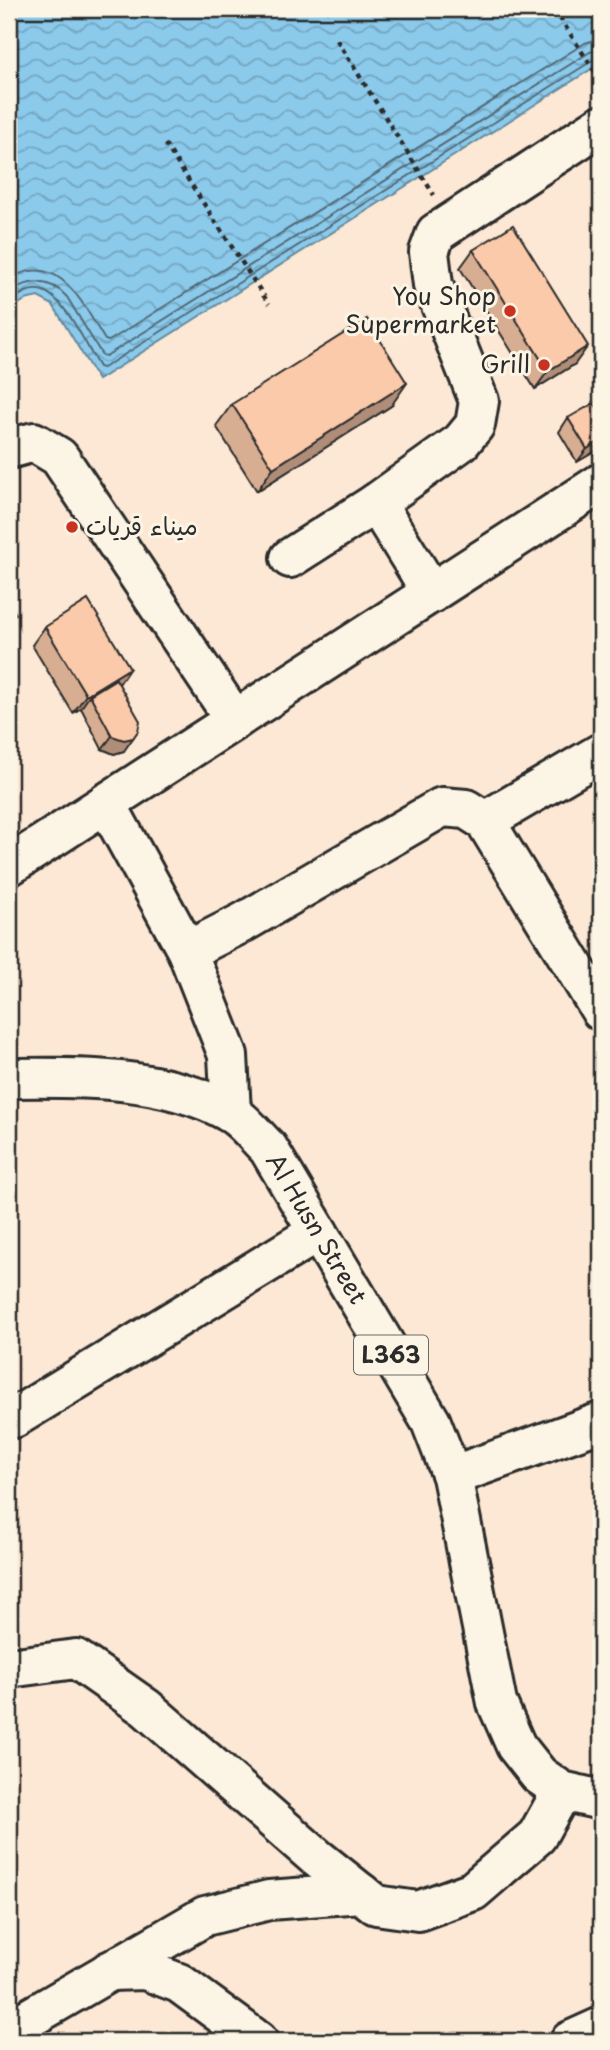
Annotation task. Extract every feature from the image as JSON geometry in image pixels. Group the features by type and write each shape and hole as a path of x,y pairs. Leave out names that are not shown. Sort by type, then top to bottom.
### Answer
{"street":[{"path":"290,558 376,503 461,442 475,425 479,401 433,285 429,252 436,233 601,125"},
{"path":"9,449 34,442 59,457 235,720"},
{"path":"9,866 601,483"},
{"path":"376,503 432,593"},
{"path":"485,821 601,753"},
{"path":"106,803 187,951 228,1055 231,1112"},
{"path":"187,951 244,922 442,807 466,809 485,821 601,1011"},
{"name":"Al Husn Street","path":"9,1078 72,1077 177,1089 231,1112 268,1148 431,1422 452,1476 497,1703 516,1746 539,1775 562,1791 601,1800"},
{"path":"14,1418 318,1232"},
{"path":"452,1476 601,1422"},
{"path":"9,1668 76,1659 146,1708 317,1858 376,1905 418,1910 473,1891 537,1836 562,1791"},
{"path":"9,2030 205,1916 269,1900 361,1893"},
{"path":"108,1971 145,1970 179,1983 258,2041"},
{"path":"570,2041 601,2027"}],"path":[{"path":"554,9 601,81"},
{"path":"338,40 440,204"},
{"path":"165,144 269,304"}],"water":[{"path":"9,9 601,9 601,63 98,380 53,305 38,297 25,300 9,310"}],"building":[{"path":"513,225 588,346 548,371 473,250"},
{"path":"367,319 407,383 273,468 232,404"},
{"path":"594,403 601,414 601,440 587,449 568,418"},
{"path":"88,600 130,668 86,695 45,627"},
{"path":"9,602 16,614 9,618"},
{"path":"116,679 140,721 133,738 124,740 112,736 90,695"}],"place":[{"name":"You Shop Supermarket","path":"510,311"},
{"name":"Grill","path":"544,365"},
{"name":"ميناء قريات","path":"72,527"}]}
